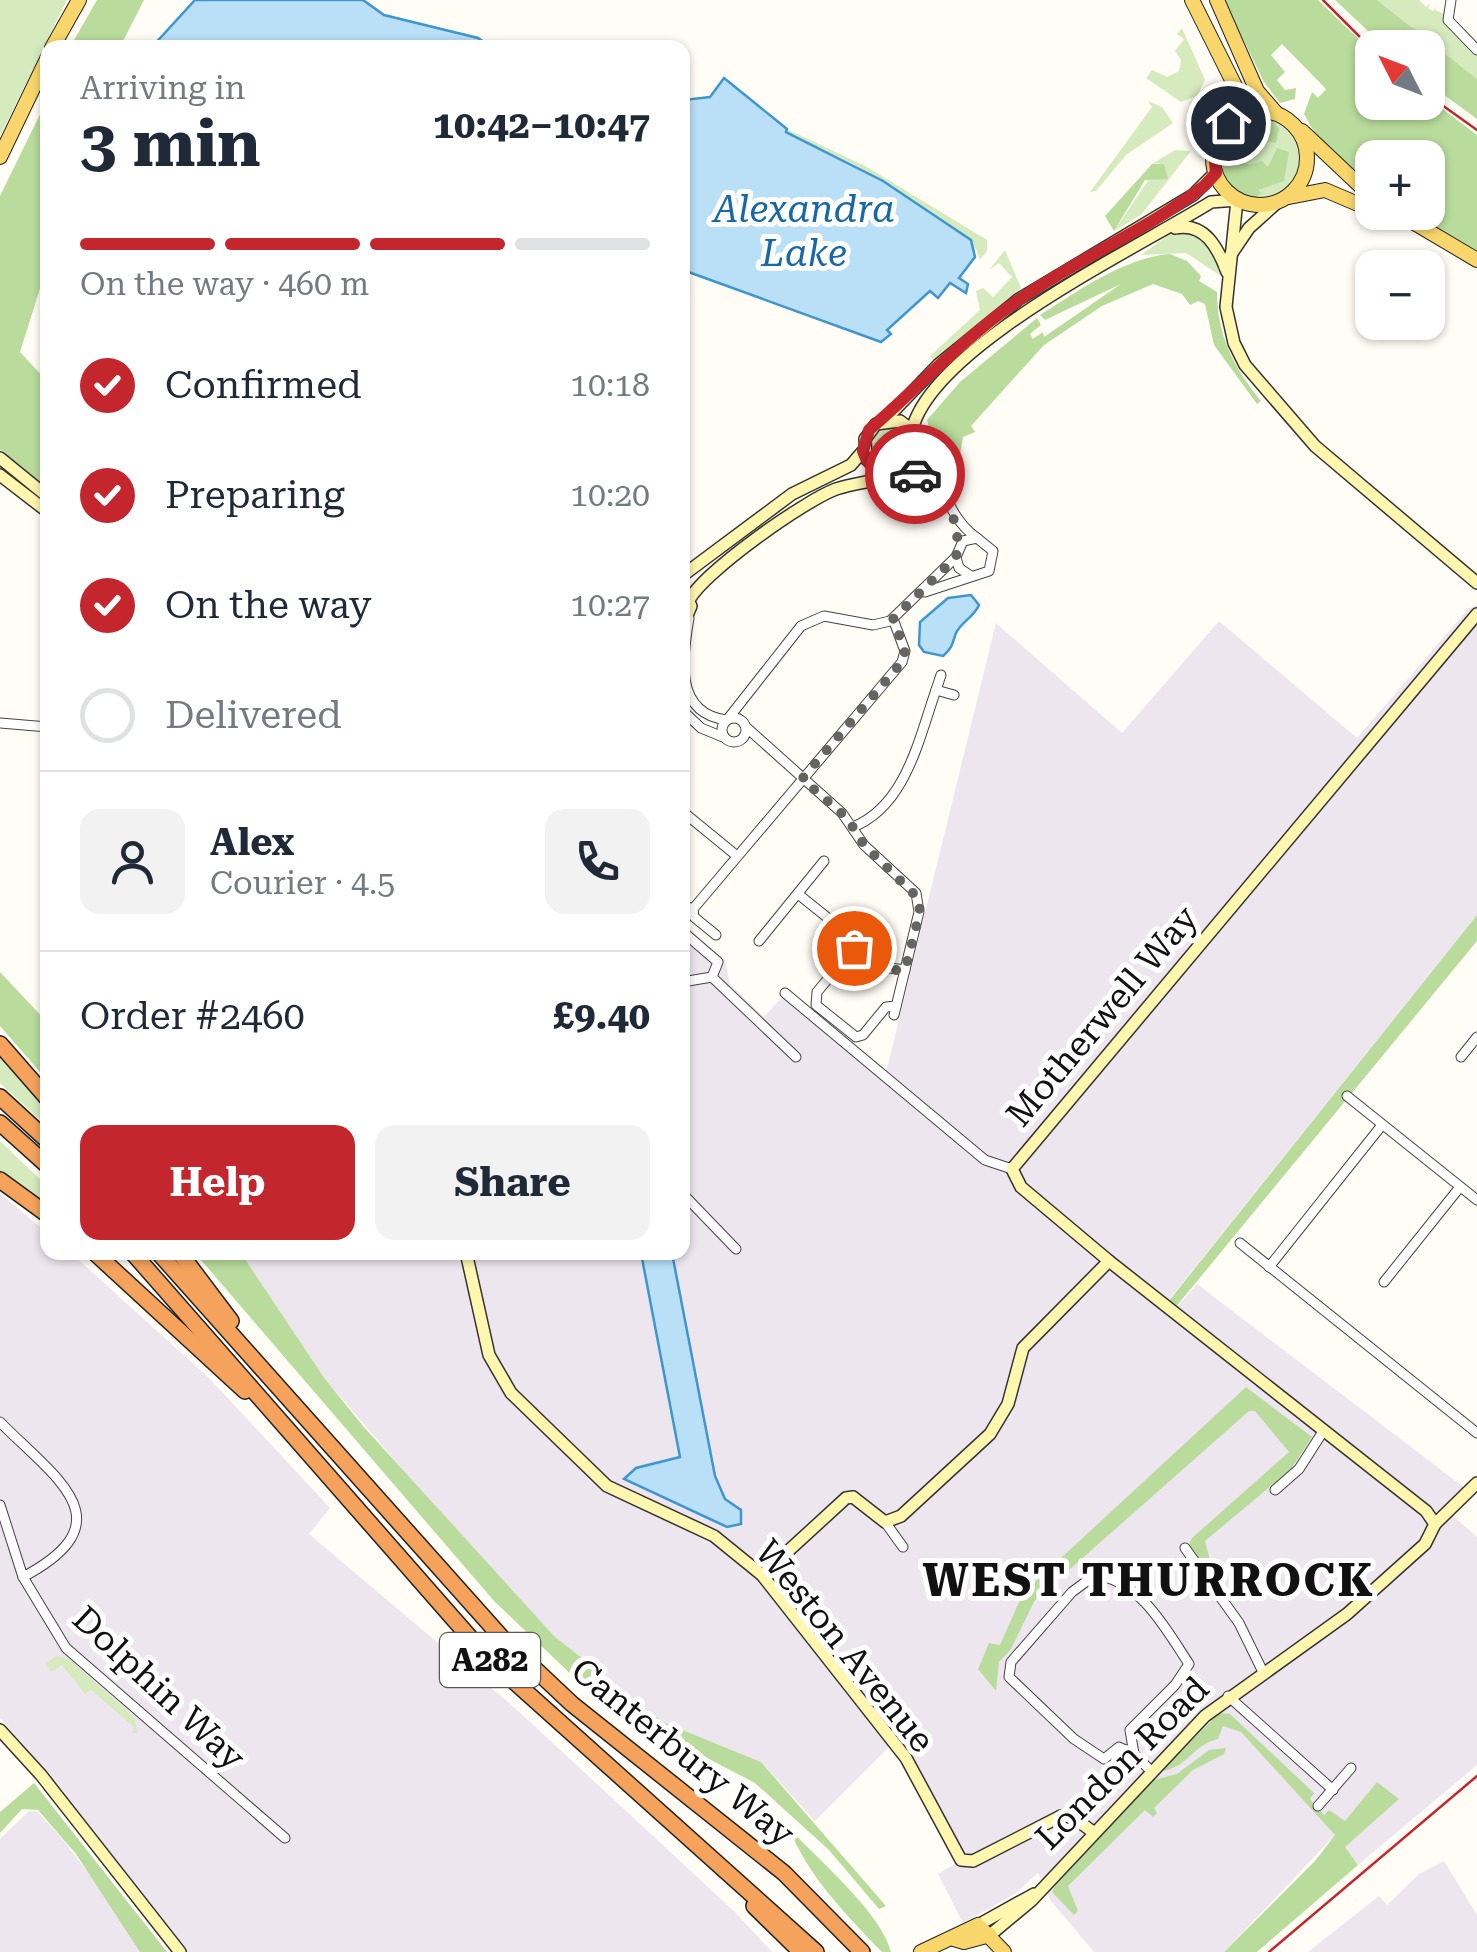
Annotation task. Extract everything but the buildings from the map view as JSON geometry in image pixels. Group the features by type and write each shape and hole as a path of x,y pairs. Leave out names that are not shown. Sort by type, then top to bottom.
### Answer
{"highway":[{"path":"0,1044 40,1090"},
{"path":"0,1098 40,1134"},
{"path":"0,1122 40,1159"},
{"path":"0,1180 40,1210"},
{"path":"103,1260 278,1420"},
{"name":"A282","path":"139,1260 278,1420"},
{"name":"A282","path":"165,1260 268,1373"},
{"path":"185,1260 268,1373"},
{"name":"Canterbury Way","path":"268,1373 503,1639 572,1704 784,1873 862,1952"},
{"name":"Canterbury Way","path":"278,1420 487,1657 728,1876 801,1952"},
{"name":"Canterbury Way","path":"728,1876 751,1890 816,1952"}],"main road":[{"path":"56,40 79,0"},
{"path":"1192,0 1236,88 1237,102 1214,148 1216,173 1237,200 1253,205 1325,190 1355,203"},
{"path":"1217,0 1257,91 1276,113 1355,182"},
{"path":"0,158 40,73"},
{"path":"1228,123 1255,111 1276,113"},
{"path":"1282,200 1300,183 1308,162 1306,145 1297,128"},
{"path":"1421,231 1477,260"},
{"path":"984,1930 1004,1952"},
{"name":"London Road","path":"922,1952 984,1930"}],"street":[{"path":"1451,0 1448,20 1477,50"},
{"path":"690,570 792,494 846,468 863,451 869,430 885,420 938,365 1002,312 1193,195 1216,173"},
{"path":"912,430 928,398 997,334 1055,292 1211,202 1237,200 1226,307 1234,342 1280,408 1315,446 1477,583"},
{"path":"1230,256 1249,228 1282,200"},
{"path":"1166,230 1183,226 1211,240 1227,273"},
{"path":"885,420 900,421 912,430 946,501 965,529 990,545 994,562 986,573 922,593"},
{"path":"903,473 915,462 919,446"},
{"path":"863,451 870,466 886,475"},
{"path":"0,458 40,490"},
{"path":"690,591 794,512 829,492 903,473 922,476 946,501 959,568 971,576"},
{"path":"3,478 40,506"},
{"path":"725,738 722,726 808,621 836,616 873,625 893,619 922,593 957,552 977,538"},
{"name":"Motherwell Way","path":"1435,1524 1428,1514 1324,1430 1109,1261 1021,1187 1012,1169 1477,614"},
{"path":"690,905 737,856 902,662 905,651 893,619"},
{"path":"853,827 874,815 904,780 941,675"},
{"path":"738,742 749,690"},
{"path":"936,690 954,695"},
{"path":"690,696 699,710 744,724 762,746 853,827 864,845 918,898 920,912 895,1010 886,1007 863,1036 856,1037 816,1006 817,992 858,943"},
{"path":"690,718 701,728 725,738 762,746"},
{"path":"0,723 40,726"},
{"path":"690,817 737,856"},
{"path":"760,941 824,861"},
{"path":"798,894 892,970 905,970"},
{"path":"690,910 716,935"},
{"path":"690,938 718,962 712,977"},
{"path":"690,981 712,977"},
{"path":"712,977 796,1057"},
{"path":"786,994 985,1160 1012,1169"},
{"path":"1461,1057 1477,1037"},
{"path":"1347,1096 1477,1200"},
{"path":"1270,1266 1382,1125"},
{"path":"1384,1282 1460,1187"},
{"path":"690,1202 736,1249"},
{"path":"1240,1243 1477,1432"},
{"name":"Weston Avenue","path":"468,1260 489,1355 511,1393 606,1486 714,1536 762,1575 906,1758 951,1850 961,1860 973,1861 1061,1816 1074,1818 1093,1832"},
{"path":"884,1522 901,1516 990,1434 1008,1404 1024,1348 1109,1261"},
{"path":"0,1422 67,1490 78,1516 73,1542 65,1552 23,1577"},
{"path":"1275,1490 1300,1470 1324,1430"},
{"name":"London Road","path":"984,1930 1034,1894 1228,1696 1358,1604 1426,1544 1435,1524 1477,1483"},
{"path":"762,1575 846,1498 853,1497 884,1522 902,1548"},
{"name":"Dolphin Way","path":"0,1505 23,1577 66,1648 285,1838"},
{"path":"1185,1548 1240,1622 1263,1672"},
{"path":"1134,1754 1130,1730 1176,1685 1189,1664 1134,1590 1110,1577 1095,1575 1072,1592 1011,1662 1010,1676 1074,1739 1104,1759 1119,1747 1134,1754 1151,1771"},
{"path":"1228,1696 1333,1790"},
{"path":"0,1730 42,1775 180,1952"},
{"path":"1318,1806 1351,1768"}],"shaded area":[{"path":"1477,605 1477,915 1168,1301 1176,1308 1197,1284 1470,1492 1450,1513 1477,1537 1477,1765 1358,1865 1335,1835 1224,1952 1094,1952 1051,1901 1038,1873 1015,1894 963,1923 938,1874 960,1861 893,1743 815,1821 761,1762 663,1722 554,1636 467,1544 325,1379 246,1260 690,1260 690,929 725,960 730,984 764,1017 782,997 884,1081 996,623 1122,733 1219,621 1357,738 1468,609"},
{"path":"0,1193 40,1227 40,1260 79,1260 209,1378 330,1508 309,1534 515,1708 735,1912 772,1952 186,1952 62,1789 0,1718"},
{"path":"29,1811 38,1812 63,1840 149,1952 0,1952 0,1839"},
{"path":"1444,1861 1477,1915 1477,1952 1308,1952 1379,1896 1387,1905 1419,1874"}],"green space":[{"path":"0,0 67,0 47,40 40,40 40,55 0,136"},
{"path":"97,0 144,0 124,40 74,40"},
{"path":"1224,0 1318,0 1355,36 1355,120 1445,120 1445,111 1477,135 1477,252 1435,230 1445,230 1445,140 1355,140 1355,177 1316,135 1304,114 1312,92 1318,98 1326,89 1282,44 1271,55 1285,72 1277,80 1285,90 1296,88 1295,99 1280,103 1264,82"},
{"path":"1335,0 1377,0 1415,30 1367,30"},
{"path":"1377,0 1419,0 1426,7 1431,3 1428,8 1433,11 1437,6 1435,10 1444,14 1449,28 1477,54 1477,79 1445,54 1445,30 1415,30"},
{"path":"1182,28 1205,80 1197,96 1181,102 1146,78 1152,70 1167,77 1179,71 1181,60 1175,51 1184,39 1177,34"},
{"path":"1445,54 1477,79 1477,119 1445,95"},
{"path":"1148,101 1162,107 1173,123 1126,155 1096,191 1090,192 1152,107"},
{"path":"40,114 40,288 20,352 40,373 40,481 0,449 0,196"},
{"path":"1259,119 1274,122 1287,131 1296,144 1296,174 1287,187 1274,196 1259,199 1244,196 1231,187 1222,174 1219,159 1222,144 1231,131 1244,122"},
{"path":"1261,119 1273,121 1279,129 1276,143 1251,139 1239,152 1242,161 1250,165 1262,161 1268,167 1277,148 1289,152 1284,181 1258,190 1262,193 1254,198 1228,181 1222,156 1233,132"},
{"path":"787,129 867,167 987,240 987,251 980,260 976,249 936,216 855,165 786,132"},
{"path":"1175,150 1191,151 1141,215 1114,231 1160,163 1152,164"},
{"path":"1152,164 1164,164 1168,179 1145,180 1114,231 1105,216"},
{"path":"1174,231 1192,234 1206,243 1221,276 1186,253 1141,255"},
{"path":"1005,250 1021,288 933,360 930,356 980,310 976,291 983,288 993,297 1012,277 999,263 989,270"},
{"path":"1170,254 1187,261 1201,276 1199,281 1217,292 1220,323 1229,350 1261,401 1257,404 1214,345 1205,304 1198,301 1190,305 1182,294 1153,284 1102,306 1044,345 971,426 975,432 963,437 955,484 943,479 927,420 960,382 1037,318 1041,325 1030,334 1033,339 1043,332 1044,337 1121,284 1045,320 1040,315 1086,286 1119,268"},
{"path":"892,425 907,431 913,446 907,461 892,467 877,461 871,446 877,431"},
{"path":"1477,915 1477,941 1175,1308 1168,1302"},
{"path":"0,972 40,1015 40,1072 0,1026"},
{"path":"0,1054 40,1100 40,1120 0,1083"},
{"path":"0,1141 40,1179 40,1206 0,1175"},
{"path":"201,1260 246,1260 325,1379 363,1426 554,1636 663,1722 761,1762 886,1906 879,1909 829,1850 755,1783 638,1722 579,1682 494,1601"},
{"path":"1246,1387 1312,1437 1291,1469 1205,1541 1211,1564 1204,1569 1188,1546 1192,1538 1289,1452 1255,1411 1249,1411 1035,1600 1011,1649 999,1662 996,1691 978,1669 989,1643 1000,1645 1023,1593"},
{"path":"57,1656 69,1659 135,1718 137,1733 132,1733 134,1727 91,1690 85,1694 62,1665 51,1672 46,1663"},
{"path":"1219,1713 1230,1714 1314,1793 1310,1799 1324,1815 1329,1810 1345,1821 1377,1782 1399,1799 1345,1847 1358,1865 1257,1952 1224,1952 1315,1861 1335,1835 1241,1732 1223,1726 1218,1739 1162,1771"},
{"path":"1226,1748 1224,1754 1193,1770 1154,1808 1157,1813 1153,1817 1145,1810 1068,1886 1078,1911 1074,1915 1052,1892 1153,1780 1177,1774 1209,1750"},
{"path":"34,1783 167,1952 140,1952 76,1854 38,1810 22,1809 0,1833 0,1812"},
{"path":"789,1828 862,1903 891,1952 882,1952 829,1894 806,1862"}],"water":[{"path":"195,0 363,0 384,15 481,40 158,40"},
{"name":"Alexandra Lake","path":"724,78 786,132 883,181 971,240 975,257 959,278 968,284 966,293 950,283 938,298 930,291 887,330 891,334 881,342 690,273 690,99 710,97"},
{"path":"971,595 979,605 958,629 949,650 943,656 924,652 919,645 920,622 948,598"},
{"path":"642,1260 673,1260 715,1476 725,1499 741,1510 741,1524 727,1527 624,1479 636,1468 680,1457"}],"railway":[{"path":"1323,0 1355,32"},
{"path":"1445,107 1477,130"},
{"path":"1269,1952 1477,1776"}],"way so far":[{"path":"854,948 858,943 892,970 905,970 920,902 912,888 864,845 847,818 802,779 902,662 905,651 893,619 956,557 957,533 948,505 922,476 915,474"}],"district":[{"name":"WEST THURROCK","path":"1149,1580"}],"route":[{"path":"915,474 886,475 870,466 863,451 869,430 885,420 938,365 1019,299 1204,186 1216,173 1214,148 1228,123"}]}
